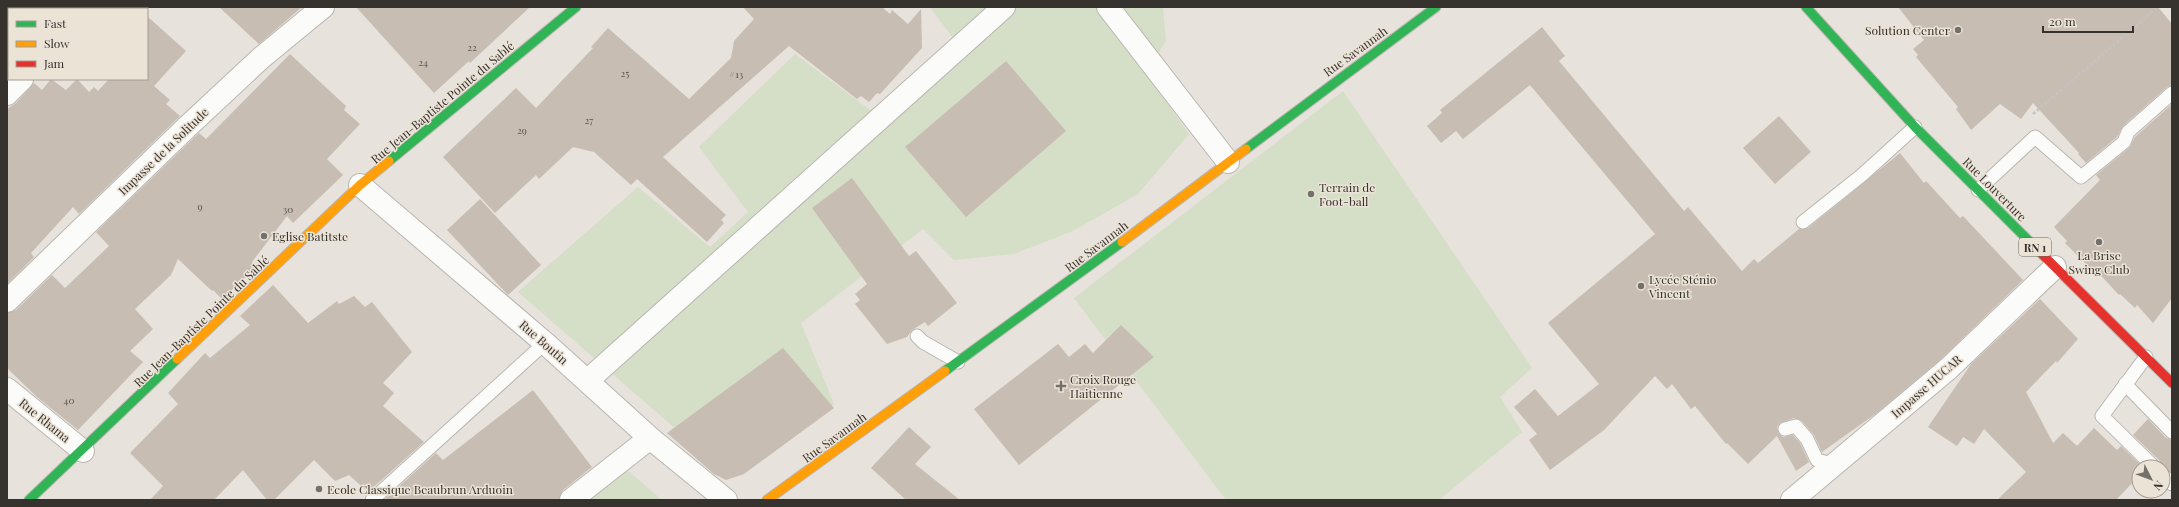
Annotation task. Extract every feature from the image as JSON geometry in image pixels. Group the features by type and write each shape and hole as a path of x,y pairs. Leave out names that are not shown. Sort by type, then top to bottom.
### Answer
{"street":[{"name":"Impasse de la Solitude","path":"7,300 187,127 262,58 323,7"},
{"name":"Rue Jean-Baptiste Pointe du Sablé","path":"29,500 360,185 576,7"},
{"path":"587,381 1004,7"},
{"path":"1108,7 1228,162"},
{"name":"Rue Savannah","path":"767,500 958,362 1228,162 1345,72 1436,7"},
{"name":"Rue Louverture","path":"1806,7 1915,127 2172,383"},
{"path":"7,94 21,80"},
{"name":"Rue Boutin","path":"360,185 545,343 650,438 726,500"},
{"name":"Impasse HUCAR","path":"1792,500 1948,369 2055,267"},
{"name":"Rue Rhama","path":"7,389 83,450"},
{"path":"571,500 650,438"}],"lane":[{"path":"1978,190 2035,137 2080,177 2124,142 2128,132 2172,93"},
{"path":"1803,222 1862,175 1915,127"},
{"path":"918,336 923,342 958,362"},
{"path":"372,500 545,343"},
{"path":"2146,358 2102,416 2146,459"},
{"path":"2125,384 2172,432"},
{"path":"1784,429 1796,426 1807,439 1816,460 1835,465"}],"path":[{"path":"2030,117 2158,7"}],"green space":[{"path":"930,7 1163,7 1166,41 1146,73 1189,134 1138,194 1073,231 1014,254 954,260 923,229 801,323 834,404 742,468 722,469 518,292 638,187 710,247 748,212 699,147 795,54 870,110 967,57"},
{"name":"Terrain de Foot-ball","path":"1343,91 1532,368 1500,397 1522,432 1439,500 1226,500 1074,298"},
{"path":"627,470 662,500 590,500"}],"building":[{"path":"219,7 302,7 259,44"},
{"path":"356,7 530,7 470,63 469,61 434,93"},
{"path":"743,7 882,7 890,14 892,10 908,24 921,9 922,48 880,94 877,93 869,102 861,96 857,99 789,46 663,157 726,215 721,220 724,223 707,242 637,179 631,185 594,152 573,147 539,179 536,175 495,213 443,157 516,88 536,108 593,48 591,47 608,28 689,99 731,58 734,41 754,19"},
{"path":"1898,7 2158,7 2172,24 2172,85 2167,87 2123,126 2117,137 2086,163 2078,154 2079,153 2033,103 2021,119 2000,104 1971,130 1956,109 1958,107 1916,57 1918,55 1913,49 1924,40"},
{"path":"148,17 186,51 154,86 170,100 166,104 180,116 79,214 73,207 31,253 34,257 7,284 7,109 16,103 34,83 42,90 50,80 52,80 66,90 76,80 78,80 89,92 94,87 98,91 108,80 148,80"},
{"path":"1542,27 1565,56 1559,61 1684,211 1688,207 1742,271 1754,259 1758,263 1799,229 1808,228 1900,153 1924,183 1926,181 1960,218 1963,216 2023,280 1940,360 1878,412 1822,452 1814,435 1802,421 1794,418 1780,423 1777,427 1779,434 1783,437 1793,435 1800,443 1809,462 1796,471 1777,436 1748,464 1727,443 1726,444 1695,406 1691,409 1672,384 1667,389 1655,376 1604,430 1550,470 1529,440 1537,434 1514,407 1535,389 1558,416 1599,384 1548,323 1655,234 1530,85 1463,139 1456,131 1441,143 1427,126 1442,113 1440,110"},
{"path":"290,54 346,106 344,110 360,124 327,159 343,175 293,223 287,216 252,262 256,267 222,299 178,259 171,275 135,309 153,329 130,351 143,362 78,430 37,397 7,368 7,313 16,310 52,275 65,288 109,246 96,232 199,133 206,139"},
{"path":"1006,61 1066,131 966,217 905,147"},
{"path":"2172,104 2172,298 2153,323 2137,305 2135,308 2120,294 2119,295 2093,267 2091,269 2065,243 2067,241 2054,227 2100,180 2096,175 2129,148 2135,137"},
{"path":"1779,116 1811,152 1775,184 1743,148"},
{"path":"852,178 909,256 916,251 957,303 928,326 925,322 912,330 907,337 887,344 855,304 860,300 855,294 867,284 812,208"},
{"path":"480,199 541,265 508,295 447,230"},
{"path":"273,285 308,323 337,301 339,304 354,296 365,307 372,302 412,352 383,383 394,393 383,406 424,442 368,492 349,475 335,481 314,460 274,500 267,500 243,470 214,500 150,500 163,486 130,453 178,404 168,393 205,353 210,358 250,325 240,316"},
{"path":"2040,299 2078,339 2057,363 2056,361 2026,392 2053,443 2063,433 2077,446 2094,428 2117,450 2121,446 2135,459 2131,459 2131,484 2116,500 1997,500 2026,472 1984,429 1974,444 1963,437 1957,446 1928,427 1971,364"},
{"path":"1121,325 1154,357 1019,465 974,409 1058,344 1069,357 1085,344 1093,353"},
{"path":"783,348 834,408 744,474 726,480 714,474 667,433"},
{"path":"533,390 592,467 563,490 559,500 384,500 436,453 443,460"},
{"path":"2148,419 2166,438 2172,440 2172,473 2171,459 2158,459 2133,435"},
{"path":"909,427 931,447 915,464 960,500 906,500 871,468"}],"traffic: fast":[{"path":"389,161 576,7"},
{"path":"1246,149 1436,7"},
{"path":"1806,7 1915,127 2043,255"},
{"path":"945,371 1122,242"},
{"path":"29,500 177,359"}],"traffic: slow":[{"path":"1122,242 1246,149"},
{"path":"177,359 360,185 389,161"},
{"path":"767,500 945,371"}],"traffic: jam":[{"path":"2043,255 2172,383"}],"place":[{"name":"Solution Center","path":"1958,30"},
{"name":"Terrain de Foot-ball","path":"1311,194"},
{"name":"Eglise Batitste","path":"264,236"},
{"name":"La Brise Swing Club","path":"2099,242"},
{"name":"Lycée Sténio Vincent","path":"1641,286"},
{"name":"Croix Rouge Haitienne","path":"1061,386"},
{"name":"Ecole Classique Beaubrun Arduoin","path":"319,489"}]}
